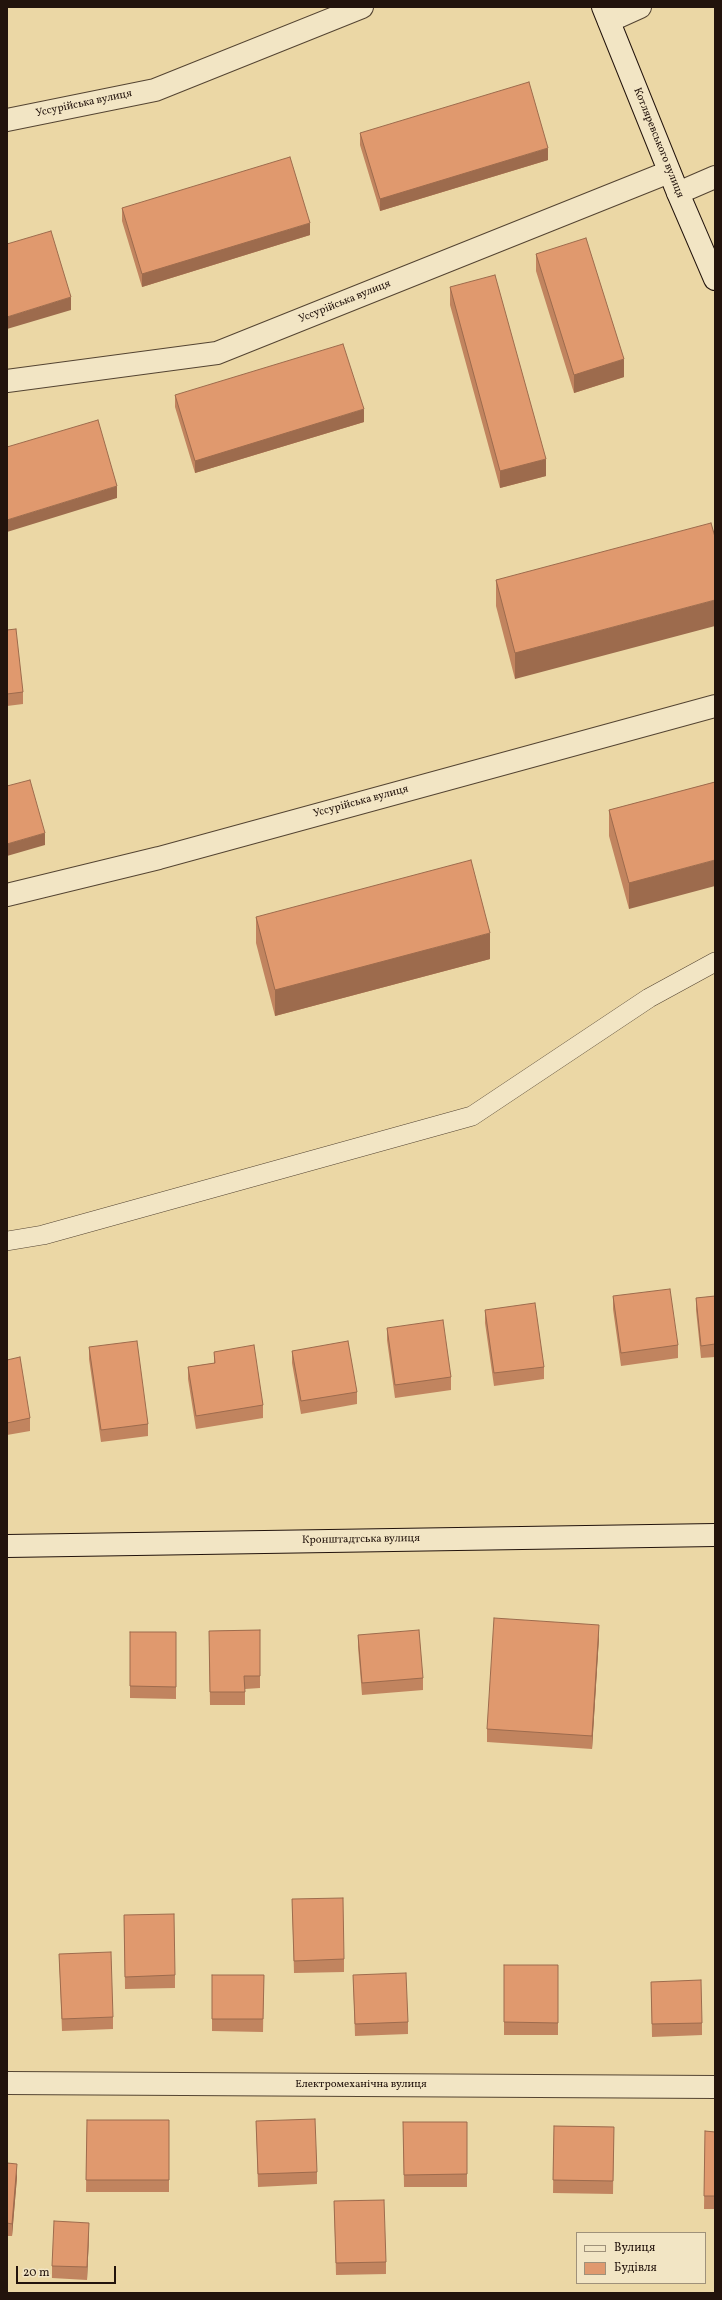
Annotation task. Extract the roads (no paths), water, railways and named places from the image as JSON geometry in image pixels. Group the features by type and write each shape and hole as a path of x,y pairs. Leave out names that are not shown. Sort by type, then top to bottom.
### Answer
{"street":[{"name":"Уссурійська вулиця","path":"7,120 155,90 362,7"},
{"path":"606,14 640,7"},
{"name":"Котляревського вулиця","path":"606,14 669,172 715,279"},
{"name":"Уссурійська вулиця","path":"7,381 217,353 669,172"},
{"path":"678,193 715,177"},
{"name":"Уссурійська вулиця","path":"7,895 158,858 715,706"},
{"name":"Кронштадтська вулиця","path":"7,1546 715,1535"},
{"name":"Електромеханічна вулиця","path":"7,2083 715,2087"}],"lane":[{"path":"7,1240 43,1235 472,1116 649,998 715,962"}]}
